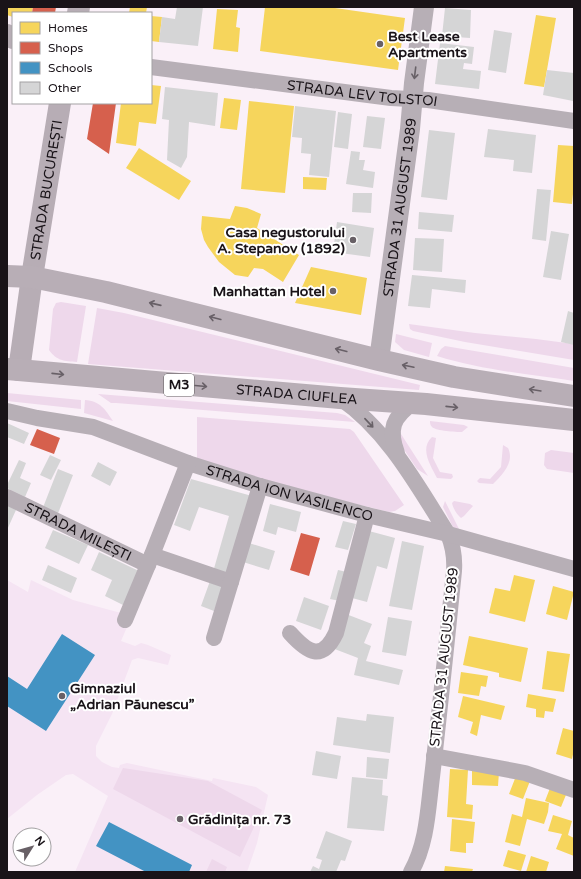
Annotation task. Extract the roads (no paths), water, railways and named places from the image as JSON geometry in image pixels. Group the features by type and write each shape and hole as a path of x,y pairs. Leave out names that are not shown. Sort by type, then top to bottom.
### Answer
{"highway":[{"path":"7,276 32,277 120,296 454,377 574,396"},
{"name":"STRADA CIUFLEA","path":"13,370 413,403 574,420"}],"main road":[{"name":"STRADA BUCUREȘTI","path":"13,370 32,277 60,104"}],"street":[{"name":"STRADA 31 AUGUST 1989","path":"379,360 409,137 424,7"},
{"name":"STRADA LEV TOLSTOI","path":"152,67 413,100 428,100 574,121"},
{"name":"STRADA 31 AUGUST 1989","path":"340,398 367,419 397,455 448,534 453,547 454,571 424,838 418,859 411,872"},
{"name":"STRADA 31 AUGUST 1989","path":"397,455 393,444 393,426 402,411 413,403"},
{"name":"STRADA ION VASILENCO","path":"7,411 37,418 92,427 188,463 260,486 368,515 448,534 574,569"},
{"name":"STRADA MILEȘTI","path":"125,620 188,463"},
{"path":"214,638 260,486"},
{"name":"STRADA MILEȘTI","path":"7,497 150,560 231,582"},
{"path":"290,633 303,647 314,652 320,652 330,645 336,633 368,515"},
{"path":"434,756 525,773 574,790"}],"place":[{"name":"Best Lease Apartments","path":"380,44"},
{"name":"Casa negustorului A. Stepanov (1892)","path":"353,240"},
{"name":"Manhattan Hotel","path":"333,291"},
{"name":"Gimnaziul „Adrian Păunescu”","path":"62,696"},
{"name":"Grădinița nr. 73","path":"180,819"}]}
